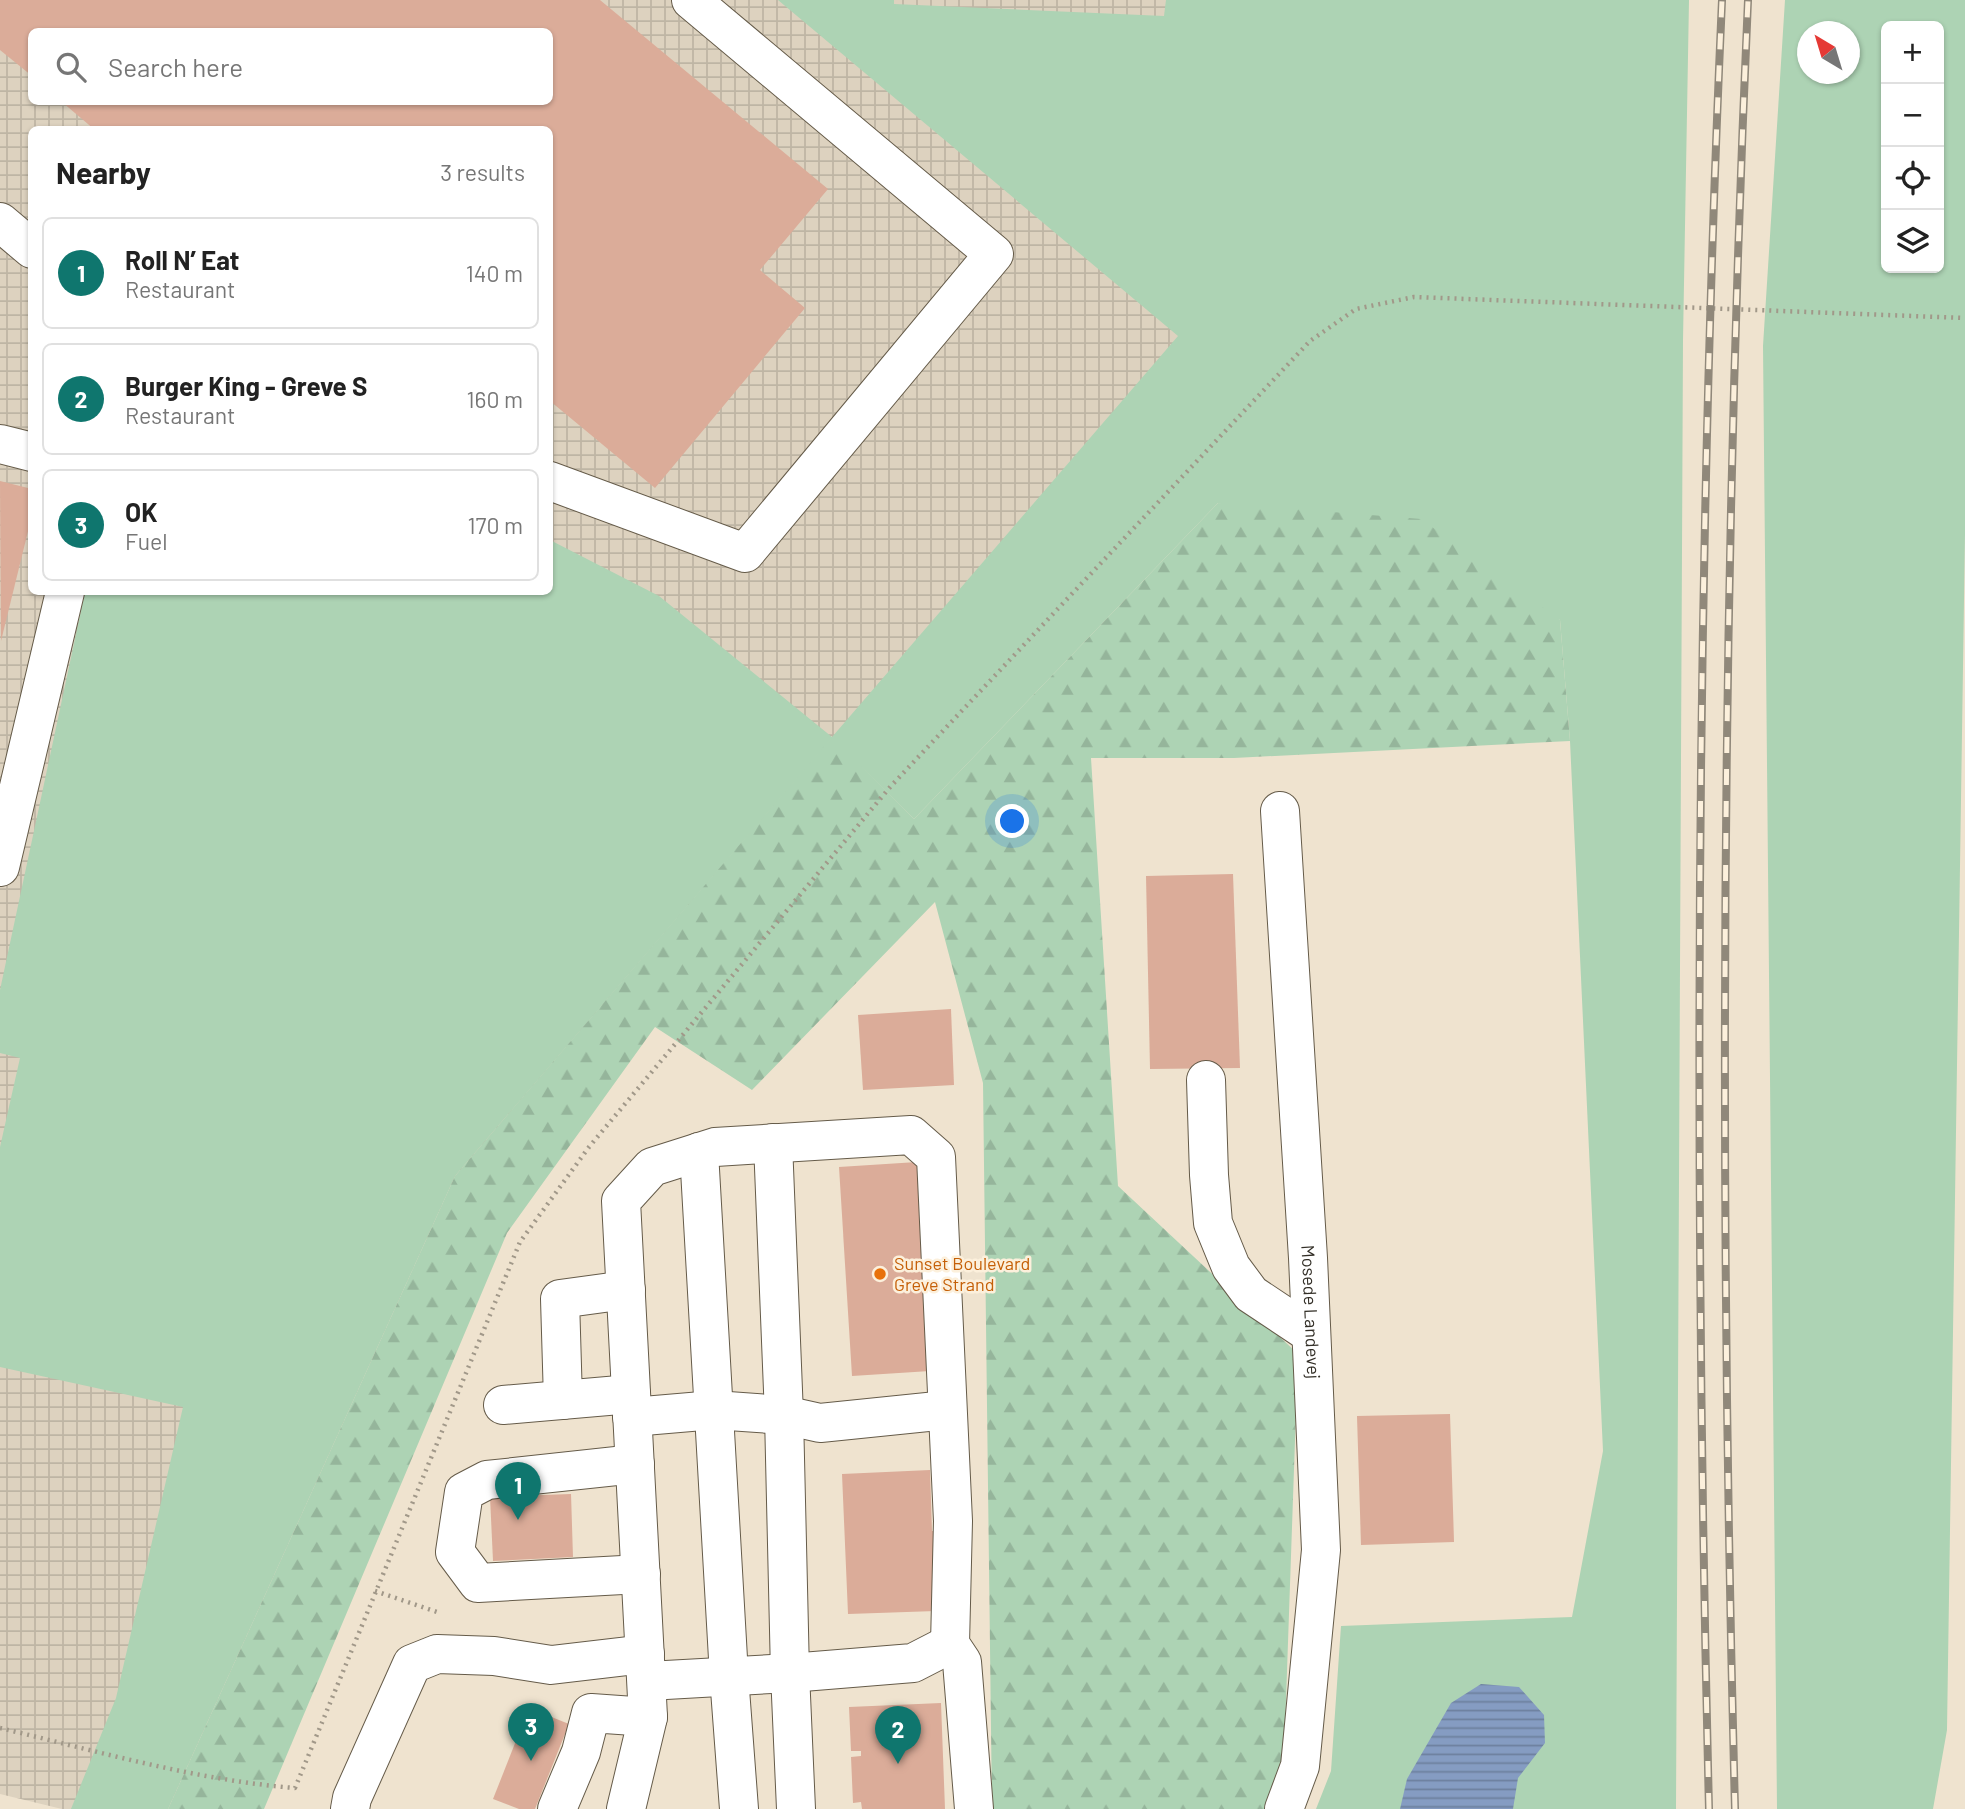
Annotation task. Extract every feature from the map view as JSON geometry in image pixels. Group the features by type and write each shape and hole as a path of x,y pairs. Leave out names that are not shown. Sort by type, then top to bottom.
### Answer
{"lane":[{"path":"553,482 745,553 994,254 691,0"},
{"path":"0,222 28,246"},
{"path":"0,444 28,451"},
{"path":"0,867 64,595"},
{"name":"Mosede Landevej","path":"1280,811 1308,1258 1321,1550 1300,1766 1284,1809"},
{"path":"1206,1080 1213,1223 1231,1267 1251,1294 1311,1334"},
{"path":"626,1809 647,1684 621,1201 652,1167 715,1146 911,1135 936,1157 953,1521 950,1644 962,1662 974,1809"},
{"path":"773,1143 796,1809"},
{"path":"699,1152 738,1809"},
{"path":"563,1400 560,1300 626,1290"},
{"path":"503,1405 563,1400 784,1415 820,1423 947,1410"},
{"path":"635,1464 487,1480 464,1492 455,1552 478,1583 641,1574"},
{"path":"350,1809 352,1798 412,1664 437,1654 494,1656 647,1684 913,1663 950,1644"},
{"path":"557,1809 581,1752 591,1713 647,1684"}],"path":[{"path":"0,1728 175,1769 254,1785 295,1788 520,1242 589,1147 891,786 1310,341 1356,309 1414,297 1965,318"}],"shaded area":[{"path":"0,0 1643,0 455,1176 168,1809 62,1809 0,1794"}],"green space":[{"path":"778,0 894,0 894,4 1164,16 1166,0 1689,0 1683,340 1676,1809 1316,1809 1331,1771 1341,1626 1572,1617 1603,1451 1570,741 1560,620 1218,503 914,819 832,738 455,1176 168,1809 71,1809 116,1698 183,1407 0,1367 0,1147 20,1058 0,1053 0,990 84,595 553,595 553,542 659,596 832,737 1178,336"},
{"path":"1785,0 1965,0 1965,534 1947,1730 1933,1809 1777,1809 1763,346"},
{"path":"1218,503 1421,519 1560,620 1570,741 1234,758 1091,758 1118,1186 1298,1354 1284,1758 1267,1809 992,1809 983,1083 935,902 752,1090 655,1027 507,1233 264,1809 168,1809 455,1176 832,737 914,819"}],"water":[{"path":"1481,1684 1519,1687 1544,1715 1545,1743 1518,1778 1513,1809 1400,1809 1407,1779 1451,1703"}],"building":[{"path":"0,0 600,0 828,189 760,270 805,308 655,488 553,403 553,126 90,126 66,105 553,105 553,28 28,28 28,73 0,50"},
{"path":"0,481 28,488 28,531 1,641"},
{"path":"1233,874 1240,1068 1150,1069 1146,876"},
{"path":"951,1009 954,1085 863,1090 858,1015"},
{"path":"917,1162 930,1371 852,1376 839,1167"},
{"path":"1450,1414 1454,1542 1361,1545 1357,1416"},
{"path":"930,1470 932,1531 945,1531 936,1611 848,1614 842,1474"},
{"path":"571,1494 573,1557 493,1561 490,1497"},
{"path":"941,1703 945,1809 862,1809 861,1802 853,1803 851,1757 861,1756 861,1751 851,1751 849,1707"},
{"path":"529,1708 569,1724 535,1809 519,1809 493,1799"}],"railway":[{"path":"1709,1809 1701,1357 1700,904 1706,452 1722,0"},
{"path":"1735,1809 1726,1357 1725,904 1732,452 1748,0"}],"place":[{"name":"Sunset Boulevard Greve Strand","path":"880,1274"},
{"name":"Roll N’ Eat","path":"518,1520"},
{"name":"OK","path":"531,1761"},
{"name":"Burger King - Greve S","path":"898,1764"}]}
